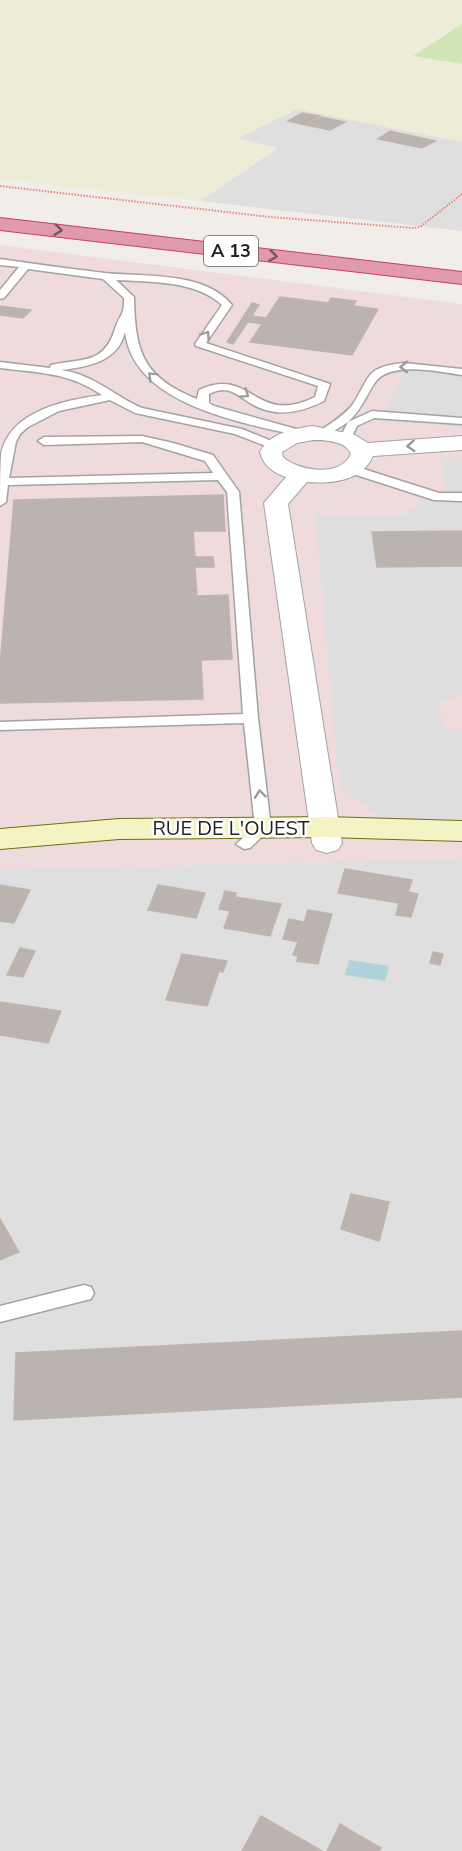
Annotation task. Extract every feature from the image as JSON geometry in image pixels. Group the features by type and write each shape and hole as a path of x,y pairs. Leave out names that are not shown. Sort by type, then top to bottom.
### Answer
{"highway":[{"name":"A 13","path":"0,206 462,261"},
{"name":"A 13","path":"0,224 462,278"}],"main road":[{"name":"RUE DE L'OUEST","path":"0,839 120,829 253,836"},
{"name":"RUE DE L'OUEST","path":"0,844 462,831"},
{"name":"RUE DE L'OUEST","path":"326,835 462,842"}],"street":[{"path":"352,453 337,474 302,474 290,471 274,460 272,453 275,446 291,436 313,433 352,453 462,443"},
{"path":"302,474 276,503 326,835"}],"lane":[{"path":"0,262 164,281 211,292 227,305 200,344 324,384 320,399 304,407 281,410 267,408 242,391 225,386 203,392 202,404"},
{"path":"0,296 26,265"},
{"path":"106,276 129,297 129,315 135,355 153,380 202,404 235,416 313,433 342,421 357,405 372,377 383,370 404,367 462,372"},
{"path":"21,368 80,364 108,353 115,345 119,327 129,315"},
{"path":"0,365 78,377 93,383 111,397 139,411 238,431 275,446"},
{"path":"0,502 5,461 14,432 35,417 57,408 75,402 111,397"},
{"path":"357,405 372,414 462,421"},
{"path":"372,414 352,424 352,453 438,497 462,497"},
{"path":"44,441 142,439 170,445 209,458 233,492 251,718 253,836"},
{"path":"2,482 223,476"},
{"path":"0,726 251,718"},
{"path":"0,1314 84,1293"}],"path":[{"path":"0,186 327,223 413,228 420,227 462,194"}],"shaded area":[{"path":"297,109 462,142 462,231 200,201 277,148 236,139"},
{"path":"0,245 462,304 462,858 0,869"},
{"path":"409,361 462,367 462,427 382,421"},
{"path":"440,457 462,457 462,694 439,703 443,729 462,729 462,820 383,819 339,786 315,514 405,514 446,489"},
{"path":"462,858 462,1851 0,1851 0,869"}],"green space":[{"path":"0,0 462,0 462,24 414,56 462,64 462,142 297,109 237,138 278,148 200,201 0,179"},
{"path":"462,24 462,64 413,56"}],"water":[{"path":"349,960 389,966 385,981 345,975"}],"building":[{"path":"302,113 319,116 305,125 288,121"},
{"path":"321,117 345,122 330,130 306,125"},
{"path":"390,131 435,141 422,148 378,139"},
{"path":"280,297 378,309 352,355 250,342"},
{"path":"331,298 356,301 353,306 328,303"},
{"path":"252,303 259,305 233,344 227,342"},
{"path":"0,306 31,310 23,318 0,315"},
{"path":"252,316 266,318 263,324 248,322"},
{"path":"223,495 225,531 193,531 195,557 213,557 214,567 195,567 197,596 228,595 232,659 201,660 203,699 0,703 0,665 14,500"},
{"path":"462,531 462,566 377,567 372,532"},
{"path":"345,869 412,880 408,892 418,894 411,917 396,915 399,903 338,893"},
{"path":"0,885 30,890 14,923 0,921"},
{"path":"158,885 205,893 196,918 148,910"},
{"path":"225,891 236,893 235,897 281,904 270,936 224,928 230,911 219,909"},
{"path":"308,910 332,914 323,945 298,942"},
{"path":"289,919 304,922 298,942 283,939"},
{"path":"298,942 323,945 318,964 297,961 298,956 293,955"},
{"path":"20,948 35,951 23,977 7,975"},
{"path":"433,952 443,954 440,965 430,963"},
{"path":"182,954 227,961 223,972 219,971 207,1006 166,1000"},
{"path":"0,1002 61,1011 48,1043 0,1035"},
{"path":"351,1194 389,1202 383,1227 344,1219"},
{"path":"0,1219 19,1252 0,1260"},
{"path":"344,1219 383,1227 379,1241 341,1229"},
{"path":"462,1331 462,1397 14,1420 16,1353"},
{"path":"261,1816 322,1851 242,1851"},
{"path":"340,1824 360,1836 353,1851 327,1851"},
{"path":"360,1836 381,1848 379,1851 353,1851"}]}
